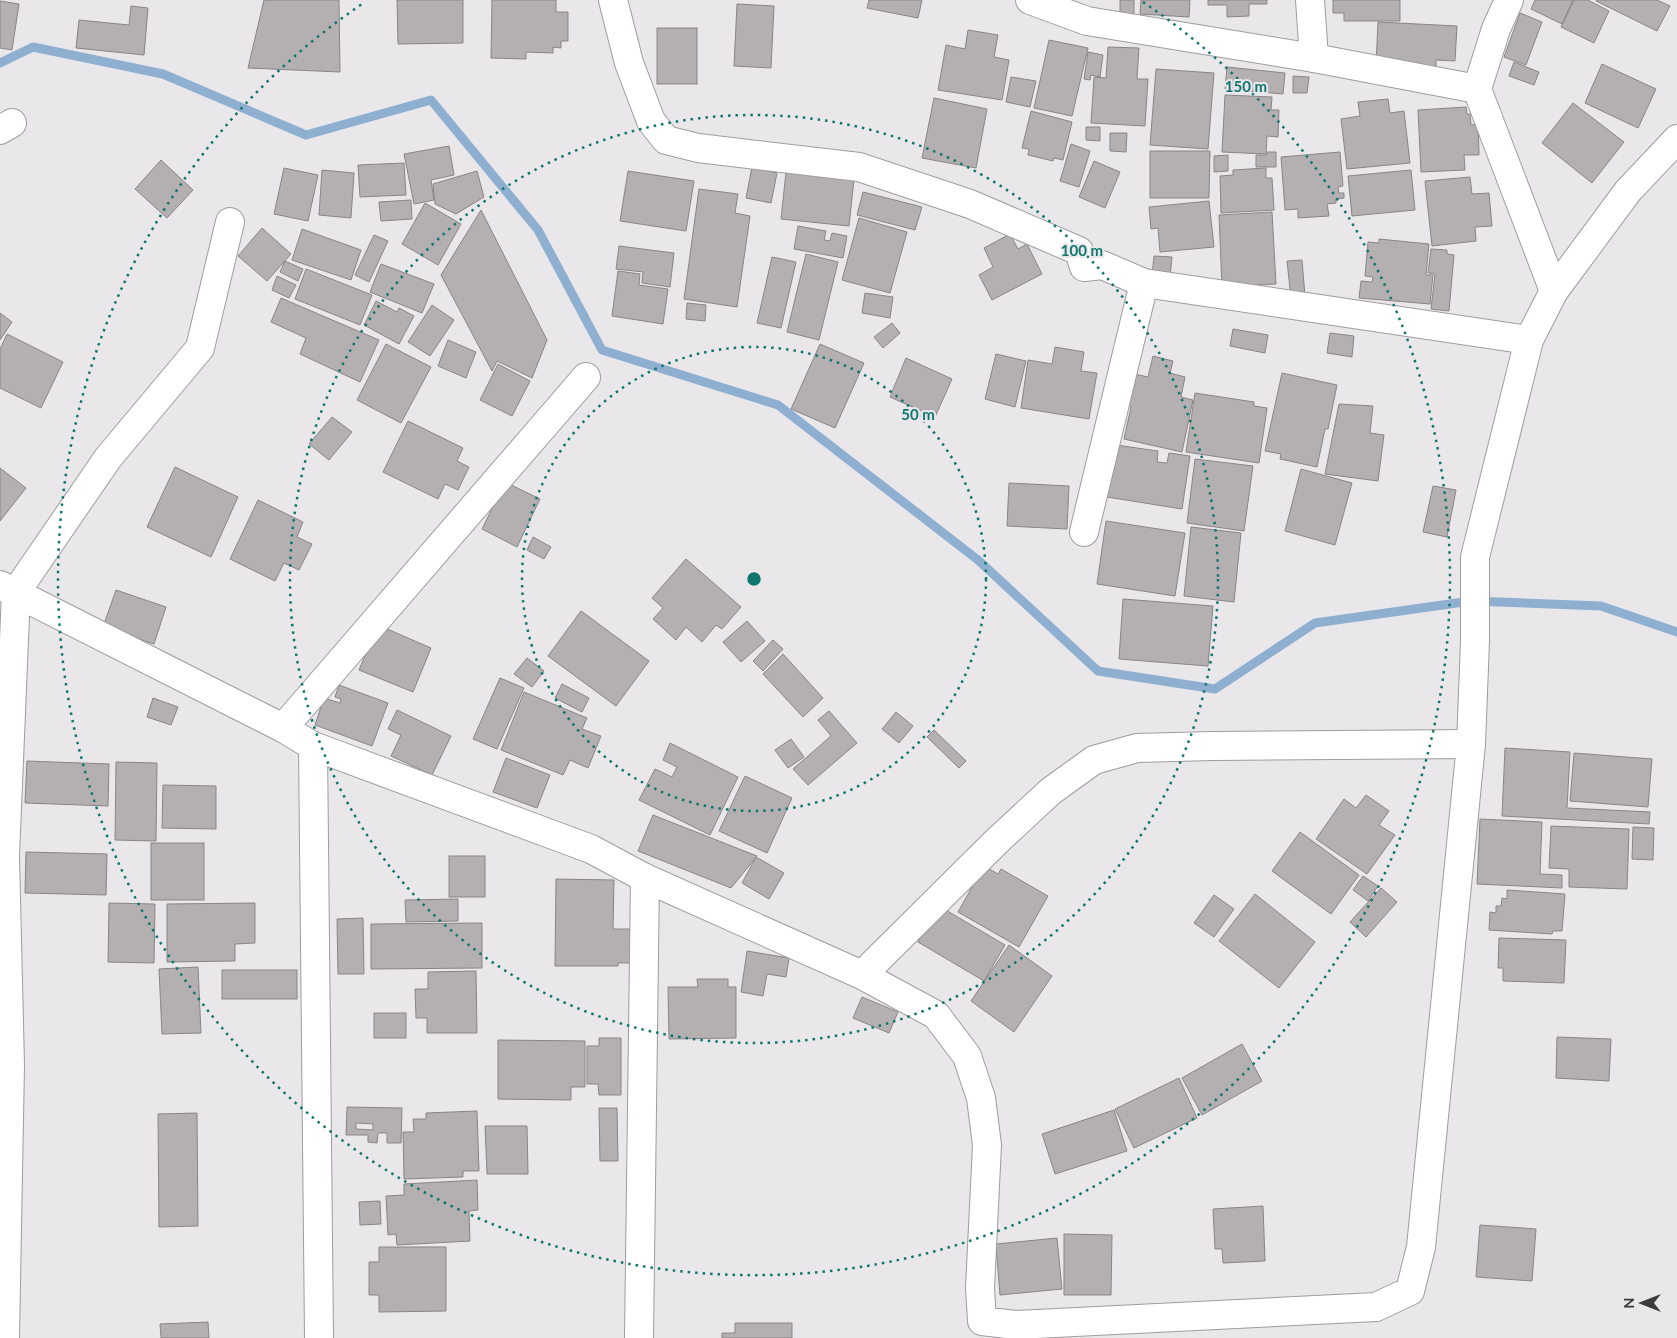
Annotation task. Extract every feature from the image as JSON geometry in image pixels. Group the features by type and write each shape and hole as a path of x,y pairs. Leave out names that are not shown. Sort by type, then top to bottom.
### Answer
{"street":[{"path":"613,0 629,63 644,104 651,120 666,140 698,148 859,167 970,204 1079,251 1084,267 1102,265 1144,283 1529,340"},
{"path":"1030,0 1087,21 1314,58 1477,88"},
{"path":"1310,0 1314,58"},
{"path":"1509,0 1496,29 1477,88 1554,291"},
{"path":"8,589 283,728 313,746 591,849 645,878 862,975 936,1015 967,1056 981,1098 987,1145 980,1288 981,1329 1015,1325 1376,1306 1410,1291 1421,1247 1471,744 1475,641 1475,557 1529,340 1554,291 1628,191 1677,140"},
{"path":"5,1338 10,1065 5,856 8,589 108,458 200,348 230,222"},
{"path":"1084,532 1144,283"},
{"path":"283,728 586,376"},
{"path":"862,975 998,840 1052,791 1094,760 1137,748 1471,744"},
{"path":"313,746 319,1338"},
{"path":"640,1338 645,878"}],"building":[{"path":"264,0 339,0 340,72 248,68"},
{"path":"397,0 463,0 463,43 398,44"},
{"path":"492,0 556,0 556,12 568,12 568,41 561,41 561,48 553,47 553,53 526,52 526,59 491,58"},
{"path":"869,0 922,0 918,18 867,8"},
{"path":"1120,0 1134,0 1134,16 1120,16"},
{"path":"1141,0 1190,0 1189,17 1140,14"},
{"path":"1208,0 1267,0 1267,4 1249,4 1249,16 1227,17 1227,5 1208,5"},
{"path":"1333,0 1400,0 1400,21 1344,21 1344,13 1333,13"},
{"path":"1535,0 1573,0 1562,24 1531,9"},
{"path":"1574,0 1588,0 1609,11 1594,43 1561,27"},
{"path":"1596,0 1657,0 1670,6 1657,31"},
{"path":"0,1 19,4 12,50 0,48"},
{"path":"737,4 774,6 771,68 734,66"},
{"path":"131,6 148,8 144,55 76,48 79,20 129,25"},
{"path":"1520,13 1542,22 1526,65 1504,57"},
{"path":"1378,22 1457,26 1455,61 1436,60 1436,68 1376,65"},
{"path":"657,28 697,28 697,84 657,84"},
{"path":"968,30 998,35 994,57 1009,60 1002,100 938,90 946,45 965,49"},
{"path":"1049,40 1088,48 1072,116 1034,108"},
{"path":"1108,47 1139,48 1137,79 1148,79 1145,126 1091,123 1094,77 1106,78"},
{"path":"1088,52 1103,55 1100,77 1091,75 1090,80 1084,79"},
{"path":"1514,62 1539,72 1534,85 1509,76"},
{"path":"1602,64 1656,89 1638,128 1585,103"},
{"path":"1227,67 1285,73 1283,94 1225,89"},
{"path":"1156,69 1214,73 1208,149 1150,145"},
{"path":"1293,76 1309,77 1307,93 1293,93"},
{"path":"1011,77 1036,81 1030,107 1006,102"},
{"path":"1225,95 1272,97 1271,110 1279,110 1278,137 1267,136 1266,154 1222,152"},
{"path":"934,98 987,109 976,168 922,158"},
{"path":"1388,99 1390,113 1404,111 1410,163 1347,169 1341,119 1360,116 1358,102"},
{"path":"1573,103 1624,142 1592,183 1542,143"},
{"path":"1466,107 1467,114 1470,114 1471,125 1478,124 1479,155 1464,155 1465,170 1421,172 1418,110"},
{"path":"1031,111 1072,122 1063,160 1054,158 1053,161 1028,155 1029,149 1022,148"},
{"path":"1086,127 1100,127 1100,141 1086,140"},
{"path":"1110,133 1127,133 1126,152 1110,151"},
{"path":"1071,144 1090,151 1079,187 1060,181"},
{"path":"449,146 454,175 431,180 434,200 414,204 404,154"},
{"path":"1150,151 1210,151 1209,198 1150,198"},
{"path":"1267,152 1276,152 1276,167 1256,167 1256,155 1267,155"},
{"path":"1340,152 1343,186 1338,187 1339,193 1344,193 1344,198 1336,199 1336,203 1327,204 1329,216 1298,218 1298,209 1285,210 1281,157"},
{"path":"1228,155 1228,171 1214,172 1214,156"},
{"path":"161,160 193,190 167,218 135,189"},
{"path":"1094,161 1120,172 1105,208 1079,197"},
{"path":"404,163 406,195 360,197 358,165"},
{"path":"752,167 777,173 771,203 746,198"},
{"path":"284,168 318,175 308,221 274,214"},
{"path":"1266,168 1266,178 1272,178 1274,210 1221,213 1220,176 1233,175 1233,170"},
{"path":"322,170 354,173 351,218 319,215"},
{"path":"1411,170 1415,210 1352,216 1348,176"},
{"path":"477,171 484,197 456,214 435,204 433,184"},
{"path":"628,171 694,181 686,231 620,221"},
{"path":"786,172 854,179 849,226 781,219"},
{"path":"1470,177 1472,194 1489,193 1492,226 1475,227 1476,241 1432,246 1425,181"},
{"path":"699,189 738,194 735,213 750,216 737,307 684,299"},
{"path":"863,192 922,207 915,230 857,215"},
{"path":"411,200 412,219 381,221 379,202"},
{"path":"1209,201 1214,247 1160,252 1158,228 1151,229 1149,207"},
{"path":"425,203 461,224 438,265 402,244"},
{"path":"481,210 547,340 532,378 497,361 492,371 441,275"},
{"path":"1272,212 1276,284 1222,287 1219,215"},
{"path":"859,218 907,232 890,293 842,280"},
{"path":"798,226 826,231 824,240 830,241 832,233 847,236 843,258 794,249"},
{"path":"262,228 291,254 267,281 238,256"},
{"path":"302,229 361,250 351,280 292,260"},
{"path":"1010,234 1018,249 1027,244 1042,274 992,300 979,275 993,267 984,248"},
{"path":"374,235 388,241 369,282 355,275"},
{"path":"1379,239 1429,244 1426,275 1433,275 1430,304 1359,298 1361,281 1372,282 1373,277 1365,276 1368,242 1379,243"},
{"path":"619,246 674,253 670,287 642,283 643,272 616,269"},
{"path":"1431,249 1447,250 1447,254 1454,255 1449,311 1431,309 1435,274 1428,273"},
{"path":"806,254 838,262 819,340 787,332"},
{"path":"1154,256 1172,257 1170,277 1152,276"},
{"path":"772,257 796,262 781,328 757,323"},
{"path":"1302,260 1305,296 1291,298 1287,261"},
{"path":"285,261 303,269 298,281 280,272"},
{"path":"381,264 434,284 422,313 370,292"},
{"path":"306,269 372,295 360,325 295,299"},
{"path":"618,271 640,274 639,285 668,289 663,324 612,316"},
{"path":"277,276 296,285 289,298 272,290"},
{"path":"865,293 893,297 890,318 862,313"},
{"path":"281,298 379,340 360,382 300,354 306,338 271,322"},
{"path":"376,301 397,312 399,308 414,316 399,344 364,325"},
{"path":"687,303 706,305 705,321 686,319"},
{"path":"432,305 454,320 430,356 408,342"},
{"path":"0,313 12,322 0,340"},
{"path":"892,323 900,333 883,348 874,337"},
{"path":"1233,329 1268,335 1265,353 1230,346"},
{"path":"1330,333 1354,336 1352,357 1327,353"},
{"path":"7,334 63,362 41,408 0,388 0,349"},
{"path":"448,340 476,352 466,378 438,366"},
{"path":"386,344 431,367 401,423 357,400"},
{"path":"820,344 864,363 835,428 791,409"},
{"path":"1055,347 1084,352 1081,371 1097,373 1089,419 1021,408 1028,360 1052,364"},
{"path":"996,354 1026,361 1015,407 985,399"},
{"path":"1153,356 1173,361 1170,373 1185,377 1181,397 1193,400 1182,452 1124,439 1131,407 1127,405 1134,374 1148,377"},
{"path":"906,358 952,379 935,417 890,397"},
{"path":"498,364 530,381 512,416 480,400"},
{"path":"1282,373 1337,385 1328,429 1325,429 1317,467 1280,459 1281,454 1265,451"},
{"path":"1195,393 1254,402 1254,406 1267,408 1259,463 1186,452"},
{"path":"1339,404 1373,406 1370,433 1384,435 1378,481 1325,474"},
{"path":"332,417 352,432 329,460 309,444"},
{"path":"408,421 463,448 457,461 469,467 458,490 445,484 438,499 383,472"},
{"path":"1116,445 1158,451 1157,462 1167,463 1169,453 1190,456 1182,509 1107,497"},
{"path":"1195,459 1253,466 1244,531 1187,523"},
{"path":"175,467 238,497 211,557 147,527"},
{"path":"0,468 26,488 0,521"},
{"path":"1301,469 1352,483 1335,545 1285,531"},
{"path":"505,482 540,499 517,547 482,529"},
{"path":"1009,483 1069,486 1067,529 1007,526"},
{"path":"1433,486 1456,490 1447,537 1423,532"},
{"path":"258,500 303,522 297,537 312,544 299,570 284,563 275,581 230,559"},
{"path":"1106,521 1185,533 1175,596 1097,584"},
{"path":"1191,527 1241,533 1234,602 1184,596"},
{"path":"533,537 551,547 544,559 527,550"},
{"path":"686,559 741,607 722,629 716,625 702,642 686,627 676,640 653,619 663,608 652,598"},
{"path":"116,590 166,607 154,644 103,627"},
{"path":"1123,599 1213,606 1208,666 1119,659"},
{"path":"581,611 649,661 616,706 548,656"},
{"path":"747,621 765,641 741,662 723,642"},
{"path":"378,625 431,648 413,692 359,670"},
{"path":"773,640 783,649 763,671 753,661"},
{"path":"783,654 823,698 803,717 763,674"},
{"path":"527,658 544,671 532,687 514,674"},
{"path":"500,678 524,688 497,749 473,739"},
{"path":"562,684 589,698 582,712 555,698"},
{"path":"339,685 388,703 372,746 315,725 324,698 340,703 341,699 335,697"},
{"path":"524,692 587,718 582,729 601,736 588,768 570,760 563,775 501,750"},
{"path":"153,698 178,707 171,725 147,717"},
{"path":"397,710 451,736 432,775 391,756 401,735 388,729"},
{"path":"829,711 857,743 808,785 793,769 831,736 818,720"},
{"path":"896,712 913,726 899,743 882,729"},
{"path":"934,730 966,761 959,768 927,737"},
{"path":"791,739 804,757 788,768 775,750"},
{"path":"670,743 738,777 710,835 639,800 655,769 672,777 677,767 663,760"},
{"path":"1505,748 1570,752 1567,808 1650,812 1649,824 1502,816"},
{"path":"1574,753 1652,759 1648,807 1570,801"},
{"path":"506,758 550,775 537,808 493,792"},
{"path":"27,761 109,764 108,806 25,803"},
{"path":"116,762 157,763 156,841 115,840"},
{"path":"745,776 792,798 767,853 719,831"},
{"path":"163,785 216,786 216,829 162,828"},
{"path":"1366,795 1389,811 1379,825 1395,835 1367,874 1316,839 1344,799 1356,808"},
{"path":"653,815 757,856 731,888 638,851"},
{"path":"1480,819 1542,822 1540,874 1562,875 1562,888 1477,884"},
{"path":"1551,826 1629,829 1627,889 1569,887 1569,869 1549,868"},
{"path":"1633,827 1654,828 1653,860 1632,859"},
{"path":"1300,832 1359,875 1331,914 1272,871"},
{"path":"151,843 204,843 204,900 151,900"},
{"path":"26,852 107,854 106,895 25,893"},
{"path":"449,856 485,856 485,897 449,897"},
{"path":"756,857 784,873 769,899 742,883"},
{"path":"984,866 998,874 1001,869 1048,896 1019,947 958,912"},
{"path":"1363,876 1378,886 1368,901 1353,890"},
{"path":"556,879 614,880 613,929 632,929 632,963 618,963 618,966 555,966"},
{"path":"1381,888 1397,902 1366,937 1350,922"},
{"path":"1507,890 1565,894 1562,931 1553,931 1552,934 1489,930 1490,912 1496,913 1496,906 1501,906 1502,898 1507,899"},
{"path":"1255,894 1315,942 1279,988 1219,941"},
{"path":"1214,895 1234,909 1214,937 1194,923"},
{"path":"458,899 458,921 406,922 405,900"},
{"path":"109,903 155,904 154,963 108,962"},
{"path":"255,903 255,943 235,944 235,961 167,962 167,904"},
{"path":"939,906 1005,945 984,981 918,942"},
{"path":"363,918 364,974 338,974 337,919"},
{"path":"482,923 482,968 371,969 371,924"},
{"path":"1499,938 1566,940 1564,983 1503,981 1503,968 1498,968"},
{"path":"1009,945 1052,976 1014,1032 971,1001"},
{"path":"747,951 789,958 786,977 767,974 763,996 741,992"},
{"path":"198,967 201,1033 162,1034 159,969"},
{"path":"222,970 297,970 297,999 222,999"},
{"path":"476,971 477,1033 427,1033 427,1018 416,1018 415,989 428,989 428,972"},
{"path":"697,979 728,979 728,987 736,987 736,1038 669,1039 668,987 698,987"},
{"path":"862,997 898,1012 889,1033 853,1018"},
{"path":"374,1013 406,1013 406,1038 374,1038"},
{"path":"1557,1037 1611,1039 1609,1081 1556,1078"},
{"path":"599,1038 621,1038 621,1095 599,1095 598,1084 587,1084 587,1046 599,1046"},
{"path":"498,1040 585,1041 585,1087 571,1087 571,1100 498,1099"},
{"path":"1242,1044 1262,1081 1202,1115 1182,1078"},
{"path":"1179,1078 1197,1118 1134,1148 1115,1109"},
{"path":"347,1107 402,1108 401,1143 387,1143 387,1133 378,1133 377,1143 368,1142 368,1135 346,1135","holes":["356,1123 373,1124 373,1130 356,1129"]},
{"path":"599,1108 617,1108 618,1161 600,1161"},
{"path":"1114,1110 1127,1151 1055,1174 1042,1134"},
{"path":"477,1111 479,1171 463,1171 463,1177 404,1179 403,1132 414,1132 413,1119 426,1119 426,1113"},
{"path":"197,1113 198,1226 159,1227 158,1114"},
{"path":"485,1126 527,1126 528,1174 487,1174"},
{"path":"477,1180 478,1210 469,1211 470,1241 397,1245 396,1234 388,1235 386,1196 404,1195 404,1184"},
{"path":"380,1201 381,1224 360,1225 359,1202"},
{"path":"1263,1206 1265,1261 1223,1263 1222,1249 1215,1249 1213,1209"},
{"path":"1480,1225 1536,1229 1532,1281 1476,1277"},
{"path":"1064,1234 1112,1235 1111,1295 1064,1295"},
{"path":"1057,1238 1062,1289 1000,1295 996,1244"},
{"path":"379,1247 446,1247 446,1311 379,1312 379,1295 369,1295 369,1262 379,1262"},
{"path":"208,1322 209,1338 161,1338 160,1324"},
{"path":"735,1323 792,1323 792,1338 722,1338 722,1333 735,1333"}],"waterway":[{"path":"0,63 33,47 163,74 306,135 431,100 538,230 602,350 778,405 978,560 1098,671 1215,689 1315,623 1471,601 1601,606 1677,632"}]}
